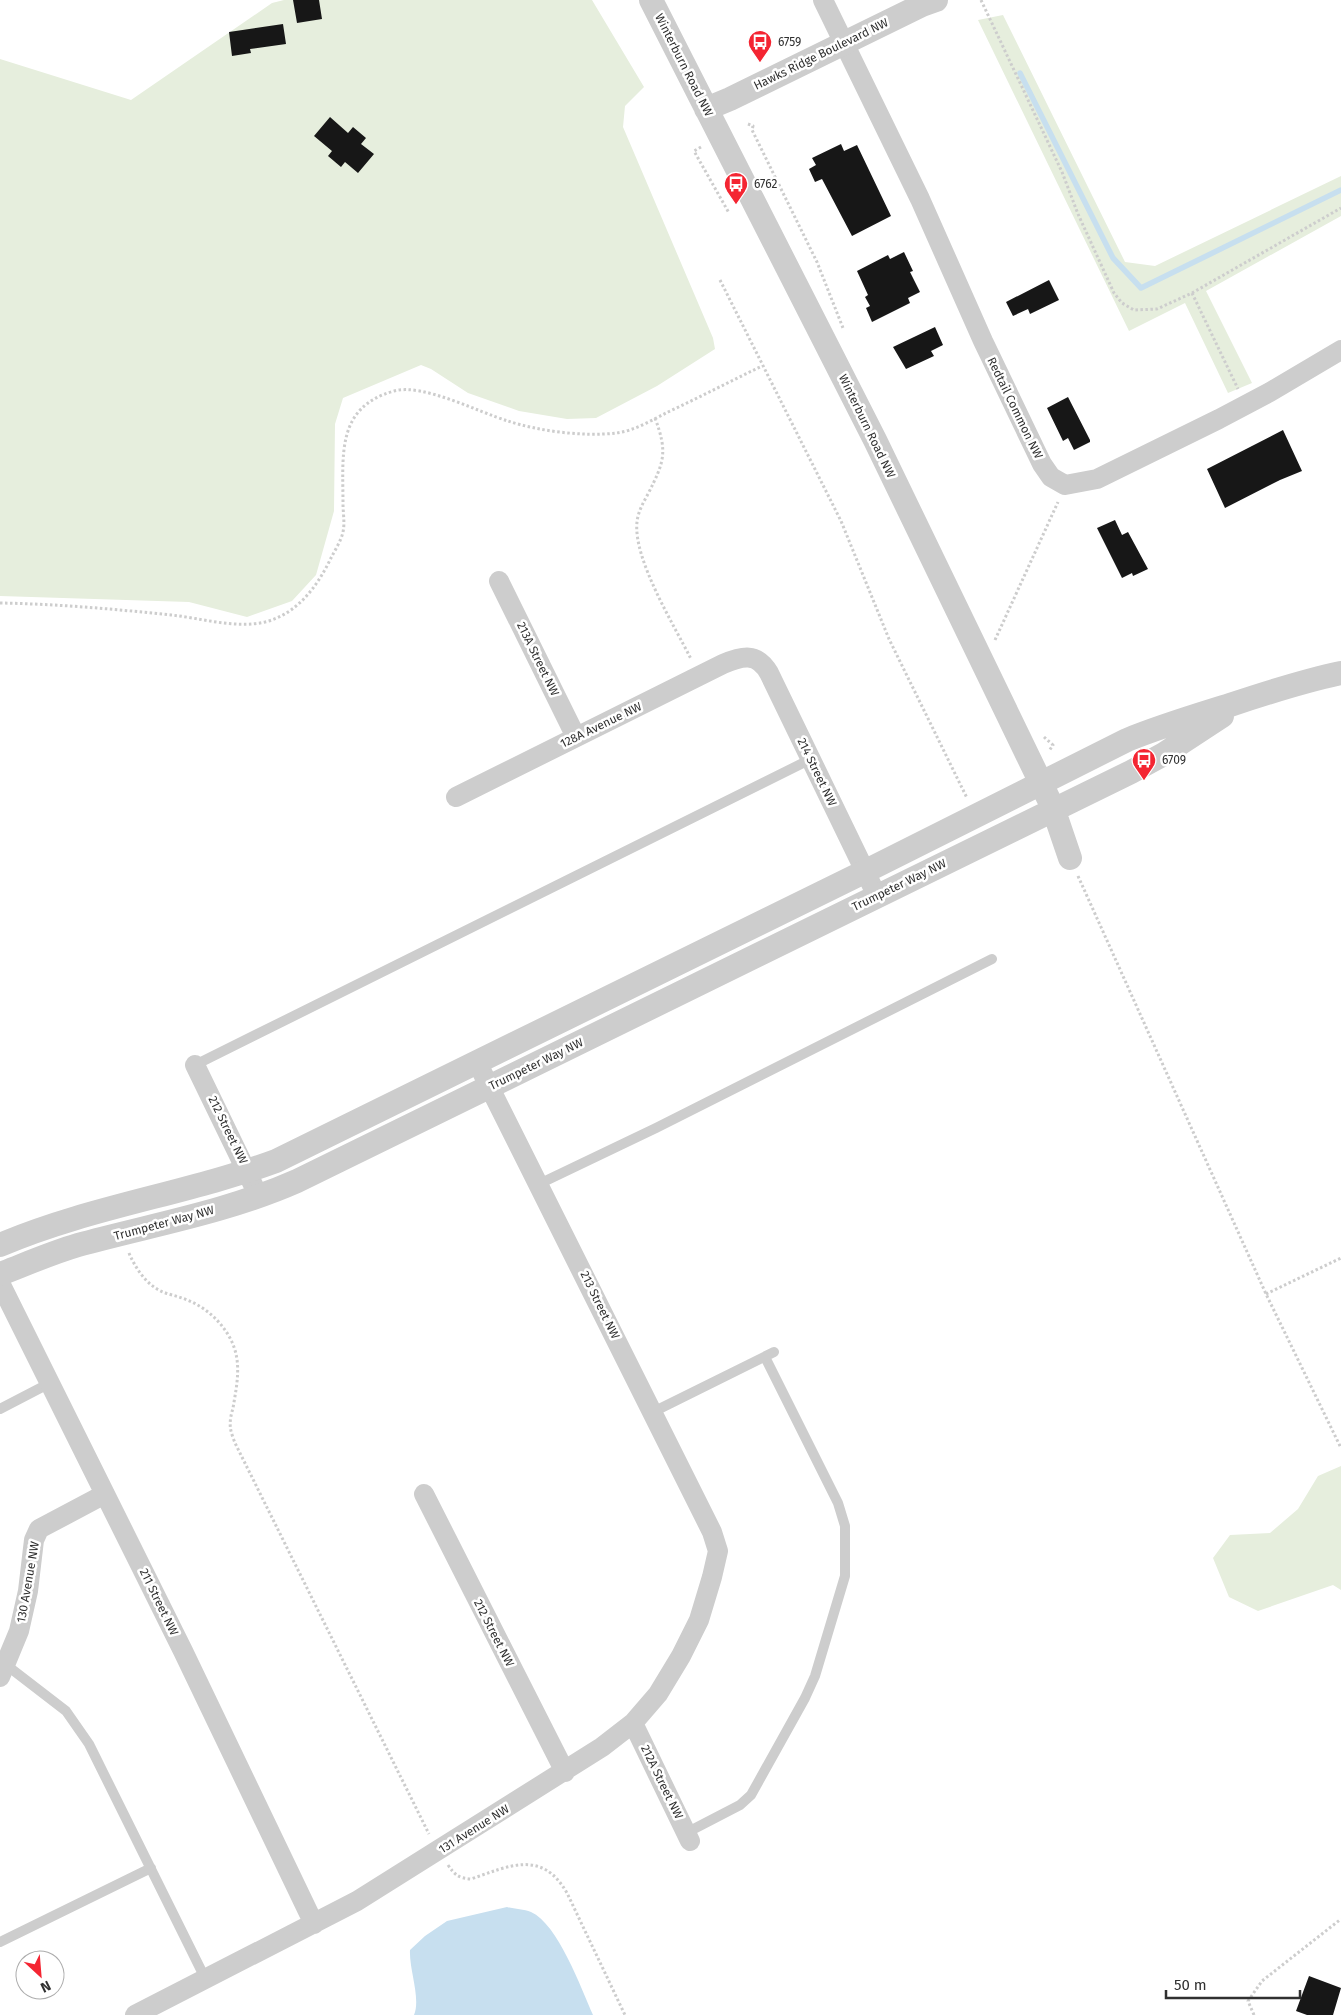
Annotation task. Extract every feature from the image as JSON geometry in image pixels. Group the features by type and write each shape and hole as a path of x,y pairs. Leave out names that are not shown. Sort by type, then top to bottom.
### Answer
{"street":[{"name":"Winterburn Road NW","path":"651,0 875,440 1054,808 1070,858"},
{"name":"Redtail Common NW","path":"823,0 920,199 982,341 1042,464 1051,477 1065,485"},
{"name":"Hawks Ridge Boulevard NW","path":"706,109 936,0"},
{"path":"1065,485 1097,479 1246,405 1341,350"},
{"name":"213A Street NW","path":"499,581 576,737"},
{"name":"128A Avenue NW","path":"456,796 732,660 748,657"},
{"name":"214 Street NW","path":"748,657 754,658 764,665 877,896"},
{"path":"0,1245 71,1219 185,1190 248,1171 302,1149 1143,733 1313,679 1341,673"},
{"path":"1054,808 1164,754 1248,699"},
{"name":"Trumpeter Way NW","path":"0,1274 57,1252 214,1211 259,1197 296,1181 1054,808"},
{"name":"213 Street NW","path":"477,1062 653,1412 712,1532 718,1551"},
{"name":"212 Street NW","path":"195,1065 259,1197"},
{"name":"211 Street NW","path":"0,1283 179,1642 314,1924"},
{"name":"130 Avenue NW","path":"3,1670 19,1632 28,1591 34,1540 40,1529 105,1494"},
{"name":"212 Street NW","path":"424,1494 564,1772"},
{"name":"131 Avenue NW","path":"135,2015 357,1901 602,1748 633,1723 658,1694 681,1656 699,1620 718,1551"},
{"name":"212A Street NW","path":"633,1723 688,1837"}],"lane":[{"path":"195,1065 811,759"},
{"path":"539,1184 656,1128 992,959"},
{"path":"653,1412 769,1354 838,1503 845,1526 845,1576 815,1676 805,1698 751,1794 740,1805 688,1837"},
{"path":"0,1409 50,1384"},
{"path":"3,1670 66,1711 89,1744 206,1980"},
{"path":"0,1942 151,1868"}],"path":[{"path":"981,0 1062,172 1078,214 1114,293 1122,303 1134,310 1157,310 1192,293 1341,208"},
{"path":"700,147 694,151 729,213"},
{"path":"720,280 845,530 890,639 968,799"},
{"path":"1192,293 1246,405"},
{"path":"0,603 103,607 188,616 224,622 253,624 265,622 300,604 314,588 327,567 343,532 343,456 345,438 351,421 371,400 397,390 421,391 509,422 570,432 591,434 618,433 655,418 762,366"},
{"path":"655,418 664,448 658,474 640,511 637,523 640,551 644,564 700,676"},
{"path":"995,640 1065,485"},
{"path":"1070,858 1266,1294 1341,1448"},
{"path":"126,1245 133,1262 147,1281 157,1289 197,1304 225,1329 232,1341 237,1355 238,1368 231,1420 231,1430 236,1445 432,1840"},
{"path":"1266,1294 1341,1258"},
{"path":"448,1863 455,1875 462,1878 471,1878 530,1863 540,1866 551,1873 562,1884 567,1893 626,2015"},
{"path":"1254,2015 1248,2001 1262,1981 1341,1919"}],"green space":[{"path":"284,0 592,0 644,87 625,106 623,127 713,338 715,349 657,386 596,418 567,419 519,411 468,393 431,369 421,365 343,398 335,424 334,511 316,575 292,601 247,617 189,602 0,596 0,59 131,100 272,3"},
{"path":"1003,15 1125,262 1155,266 1341,176 1341,216 1206,291 1252,383 1228,393 1185,303 1129,331 978,20"},
{"path":"1341,1466 1341,1590 1333,1585 1258,1611 1229,1597 1213,1558 1230,1535 1270,1533 1298,1509 1318,1476"}],"water":[{"path":"507,1907 531,1912 550,1929 568,1958 593,2015 414,2015 416,1992 410,1950 425,1936 447,1921"}],"building":[{"path":"293,0 319,0 322,19 297,23"},
{"path":"283,24 286,44 250,49 251,53 232,56 229,32"},
{"path":"330,117 348,133 353,127 366,138 361,144 374,154 358,173 345,162 341,167 328,156 332,151 314,136"},
{"path":"841,144 844,151 857,145 891,216 852,236 822,179 815,182 809,169 816,165 812,158"},
{"path":"904,252 913,271 910,272 920,292 908,298 910,303 872,322 866,308 870,306 865,297 868,295 857,271 888,255 890,259"},
{"path":"1049,280 1059,300 1030,314 1028,309 1013,316 1006,302"},
{"path":"935,327 943,345 931,351 934,356 906,369 893,347"},
{"path":"1068,397 1090,440 1090,442 1074,450 1068,438 1063,441 1047,408"},
{"path":"1283,430 1302,471 1225,508 1207,469"},
{"path":"1115,520 1122,535 1128,532 1148,569 1133,576 1132,573 1122,578 1097,528"},
{"path":"1309,1976 1341,1988 1333,2015 1307,2015 1296,2011"}],"waterway":[{"path":"1020,73 1113,258 1141,288 1341,190"}],"place":[{"name":"6759","path":"760,63"},
{"name":"6762","path":"736,205"},
{"name":"6709","path":"1144,781"}]}
